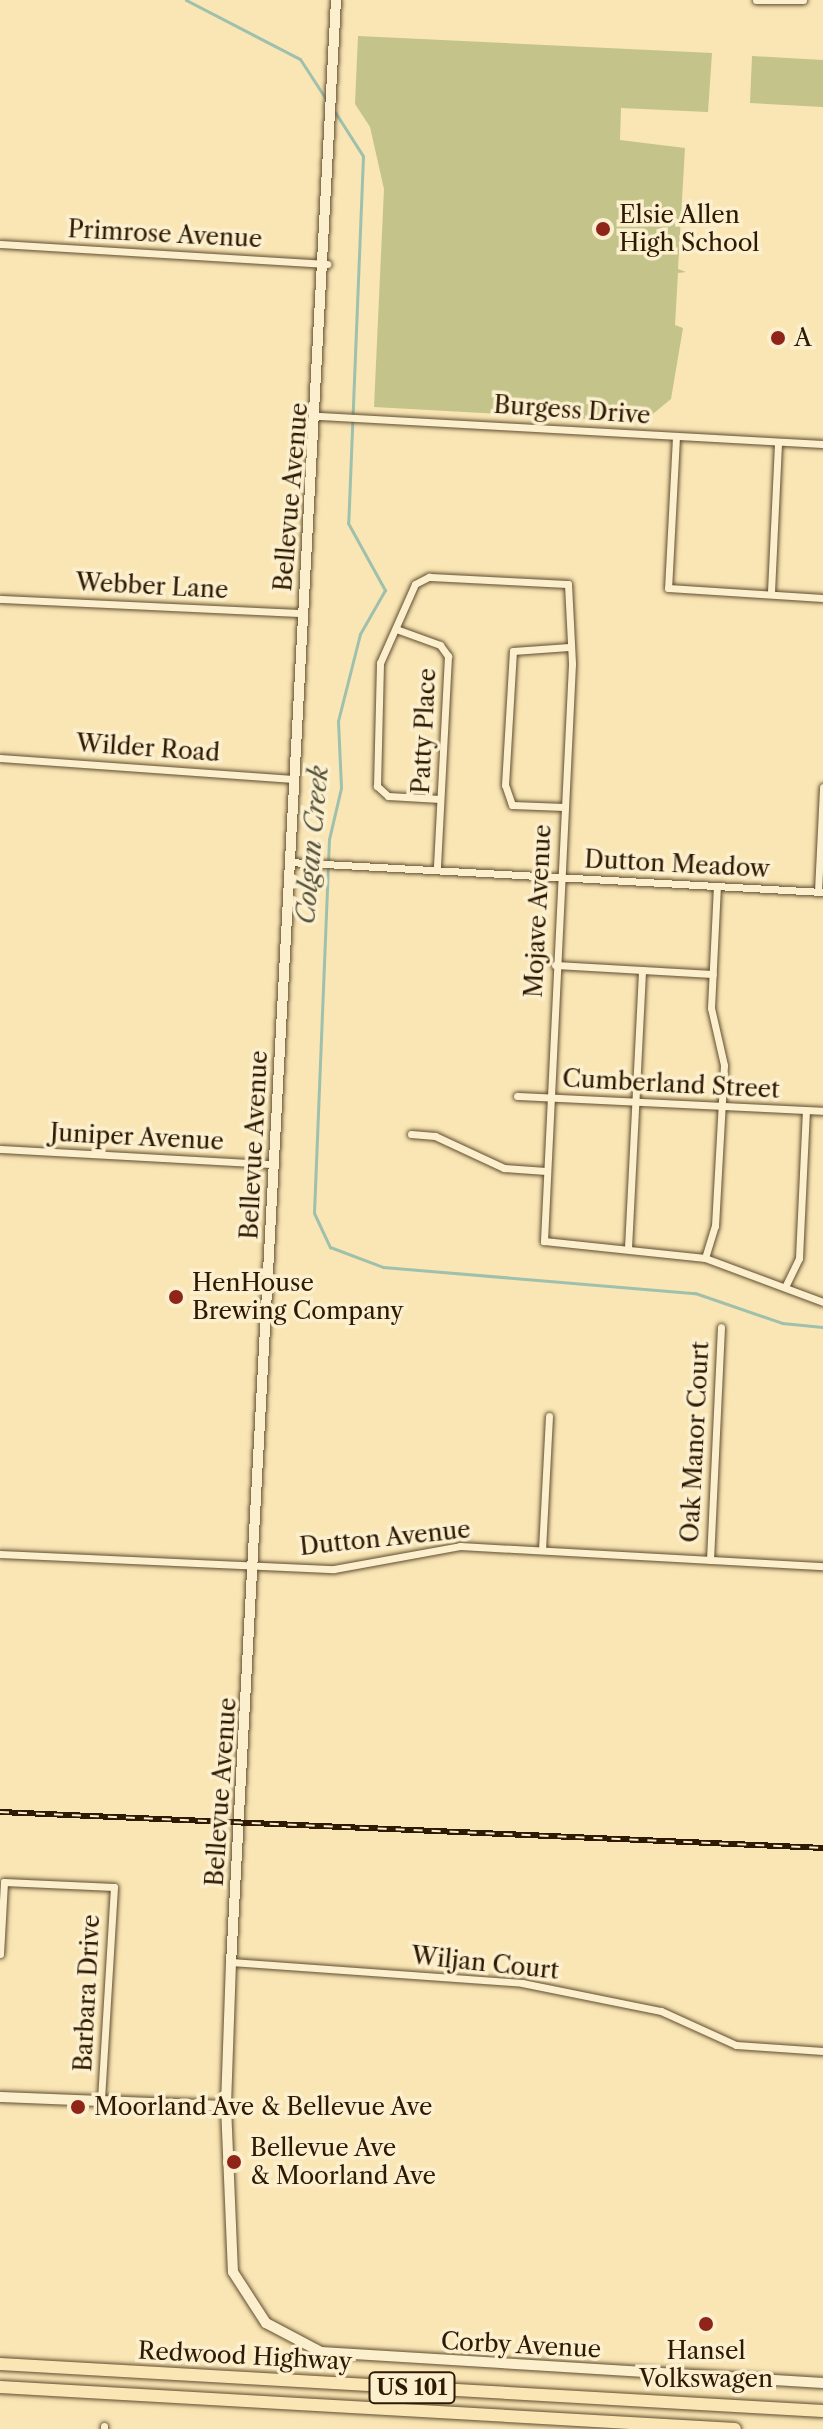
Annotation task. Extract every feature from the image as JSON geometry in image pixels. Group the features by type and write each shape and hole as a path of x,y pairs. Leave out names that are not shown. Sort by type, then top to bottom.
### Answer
{"highway":[{"name":"Redwood Highway","path":"0,2364 823,2411"},
{"name":"Redwood Highway","path":"0,2387 735,2429"}],"street":[{"name":"Bellevue Avenue","path":"242,2290 229,2247 226,2106 231,1962 255,1568 272,1164 301,613 319,416 334,133 336,0"},
{"path":"756,0 803,0"},
{"name":"Primrose Avenue","path":"0,244 327,264"},
{"name":"Burgess Drive","path":"319,416 823,444"},
{"path":"676,437 668,588 771,592 823,598"},
{"path":"771,592 778,442"},
{"name":"Mojave Avenue","path":"396,629 424,578 568,584 564,807 544,1241 628,1248"},
{"name":"Webber Lane","path":"0,599 301,613"},
{"path":"396,629 380,663 377,786 388,796 440,799"},
{"name":"Patty Place","path":"396,629 440,645 448,656 437,869"},
{"path":"564,807 512,805 505,785 513,651 569,647"},
{"name":"Wilder Road","path":"0,758 293,779"},
{"path":"821,891 823,790"},
{"name":"Dutton Meadow","path":"289,862 821,891"},
{"path":"705,1258 715,1226 721,1107 713,974 717,886"},
{"path":"555,965 713,974"},
{"path":"642,970 628,1248 705,1258 823,1302"},
{"name":"Cumberland Street","path":"517,1096 823,1111"},
{"path":"785,1287 799,1258 806,1111"},
{"path":"411,1134 435,1136 504,1168 546,1171"},
{"name":"Juniper Avenue","path":"0,1149 272,1164"},
{"name":"Oak Manor Court","path":"710,1560 721,1327"},
{"path":"542,1550 549,1416"},
{"name":"Dutton Avenue","path":"0,1554 255,1568 334,1569 460,1546 823,1566"},
{"name":"Barbara Drive","path":"0,1954 4,1882 114,1887 101,2101"},
{"name":"Wiljan Court","path":"231,1962 522,1983 661,2011 726,2042 823,2051"},
{"path":"0,2097 226,2106"},
{"name":"Corby Avenue","path":"242,2290 281,2335 321,2352 823,2383"}],"green space":[{"name":"Elsie Allen High School","path":"358,36 712,53 708,112 621,108 620,140 685,148 678,269 686,272 678,273 675,325 683,328 671,399 643,422 374,407 384,189 370,127 355,104"},
{"path":"752,56 823,60 823,107 750,103"}],"waterway":[{"name":"Colgan Creek","path":"186,0 300,59 326,99"},
{"name":"Colgan Creek","path":"335,112 363,156 348,523 385,590 360,634 338,721 341,788 329,839 314,1213 330,1247 383,1267 695,1293 782,1323 823,1327"}],"railway":[{"path":"0,1812 823,1848"}],"place":[{"name":"Elsie Allen High School","path":"603,229"},
{"name":"A","path":"778,338"},
{"name":"HenHouse Brewing Company","path":"176,1297"},
{"name":"Moorland Ave & Bellevue Ave","path":"78,2107"},
{"name":"Bellevue Ave & Moorland Ave","path":"234,2162"},
{"name":"Hansel Volkswagen","path":"706,2324"}]}
